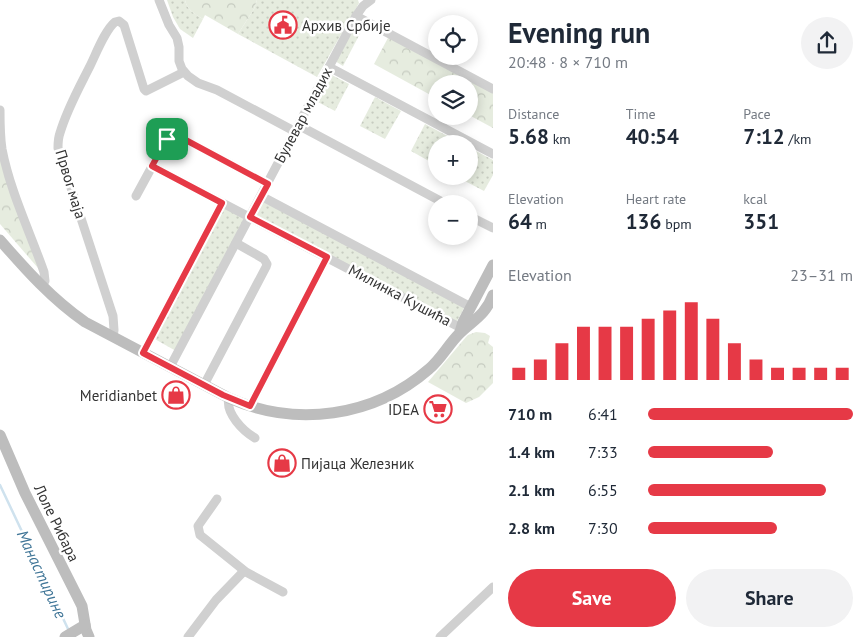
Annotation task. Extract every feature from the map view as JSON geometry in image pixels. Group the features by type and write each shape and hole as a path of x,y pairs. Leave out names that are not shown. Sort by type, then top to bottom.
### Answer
{"main road":[{"path":"0,240 42,286 85,322 229,398 250,406 279,413 307,415 339,412 386,398 428,370 460,330 493,265"},
{"path":"471,306 477,303 492,301"},
{"path":"460,330 481,316 492,301"},
{"path":"471,306 481,316 493,319"},
{"name":"Лоле Рибара","path":"0,434 25,493 82,606 72,632 89,637"}],"street":[{"path":"158,0 177,38 179,61 184,72 193,80 296,128 428,195"},
{"name":"Булевар младих","path":"170,367 356,16 363,6 371,0"},
{"path":"356,16 493,90"},
{"name":"Првог маја","path":"112,337 114,330 113,316 58,148 58,140 64,120 107,32 115,22 120,21 124,25 146,91 184,72"},
{"path":"329,67 493,154"},
{"path":"0,110 2,148 11,183 44,272 46,280 42,286"},
{"path":"136,196 167,139 173,136 178,136 268,184"},
{"name":"Милинка Кушића","path":"152,166 327,257 460,330"},
{"path":"261,196 471,306"},
{"path":"143,353 222,203"},
{"path":"478,220 493,228"},
{"path":"204,385 267,264 264,259 236,243"},
{"path":"250,406 327,257"},
{"path":"229,398 228,404 234,416 244,430 255,438"},
{"path":"217,499 200,524 199,533 244,571 283,592"},
{"path":"188,637 216,600 244,571"},
{"path":"440,637 493,587"}],"green space":[{"path":"167,0 185,0 189,9 203,19 193,38 180,29"},
{"path":"185,0 257,0 254,9 238,34 205,15 203,19 189,9"},
{"path":"257,0 358,0 359,3 317,77 238,34 254,9"},
{"path":"357,19 365,24 343,66 335,61"},
{"path":"389,36 428,57 428,65 443,65 461,75 428,75 428,94 374,64"},
{"path":"328,73 349,84 335,111 314,100"},
{"path":"478,84 493,92 493,128 478,120"},
{"path":"375,97 401,111 385,139 360,126"},
{"path":"425,124 445,135 428,135 428,161 411,151"},
{"path":"0,138 38,268 0,224"},
{"path":"478,152 493,160 493,175 484,191 472,185 478,185"},
{"path":"263,201 465,306 456,323 255,216"},
{"path":"223,205 245,217 176,351 153,338"},
{"path":"476,332 485,333 490,336 488,343 493,347 493,383 479,397 466,403 428,382 466,337"}],"waterway":[{"name":"Манастирине","path":"0,485 69,631"}],"place":[{"name":"Архив Србије","path":"283,25"},
{"name":"Meridianbet","path":"176,395"},
{"name":"IDEA","path":"438,409"},
{"name":"Пијаца Железник","path":"282,463"}],"route":[{"path":"178,136 268,184 250,217 327,257 250,406 223,395 143,353 222,203 152,166 167,139 178,136"}]}
